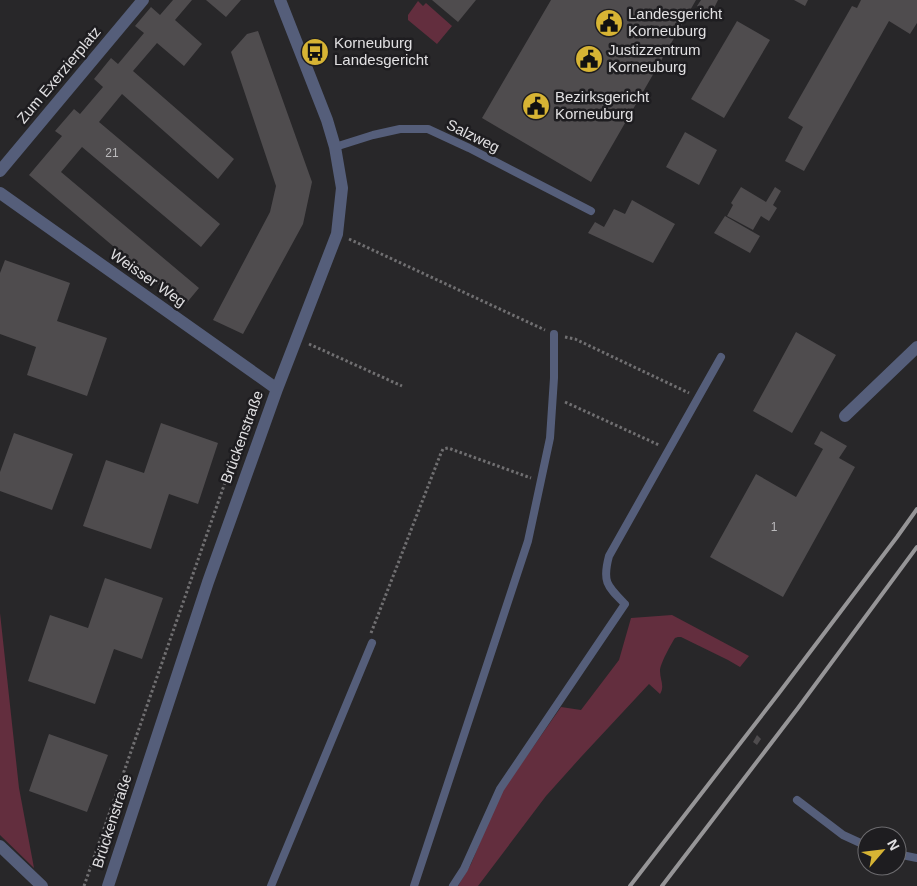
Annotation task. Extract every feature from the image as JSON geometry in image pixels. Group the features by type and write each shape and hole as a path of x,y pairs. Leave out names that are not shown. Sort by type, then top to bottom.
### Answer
{"street":[{"name":"Zum Exerzierplatz","path":"0,171 143,0"},
{"name":"Brückenstraße","path":"108,886 208,582 277,390 337,234 342,188 335,146 327,120 280,0"},
{"name":"Weisser Weg","path":"0,194 277,390"},
{"path":"845,416 917,347"},
{"path":"0,846 42,886"}],"lane":[{"name":"Salzweg","path":"335,146 400,129 428,130 469,148 591,211"},
{"path":"414,886 528,541 550,438 554,378 554,334"},
{"path":"453,886 464,869 500,789 625,604 608,587 606,566 609,556 721,357"},
{"path":"271,886 372,643"},
{"path":"797,800 843,835 857,841"}],"path":[{"path":"337,234 554,334 575,339 698,397"},
{"path":"297,338 402,386"},
{"path":"84,886 261,378"},
{"path":"553,396 669,449"},
{"path":"372,643 370,635 443,449 448,448 541,482"}],"shaded area":[{"path":"418,1 423,6 426,3 452,26 437,44 408,20 408,15"},
{"path":"0,613 19,788 34,868 0,835"},
{"path":"672,615 749,656 740,667 681,637 675,638 660,668 662,686 660,694 649,684 546,796 478,886 458,886 471,864 503,790 561,707 581,710 619,660 631,618"}],"building":[{"path":"173,0 192,0 175,20 202,44 184,66 157,43 133,71 234,159 218,179 122,94 99,122 220,224 201,247 82,147 61,172 199,288 184,306 29,175 62,136 55,131 74,109 80,114 103,87 94,79 111,58 118,64 144,33 135,26 151,7 160,15"},
{"path":"206,0 241,0 226,17"},
{"path":"432,0 476,0 458,22"},
{"name":"Justizzentrum Korneuburg","path":"551,0 696,0 591,182 482,118"},
{"path":"701,0 718,0 711,14 697,6"},
{"path":"794,0 808,0 805,6"},
{"path":"861,0 917,0 917,23 910,34 889,21 804,171 785,161 803,127 788,118 852,6 857,8"},
{"path":"737,21 770,40 724,118 691,99"},
{"path":"258,31 312,182 303,224 243,334 213,320 270,212 276,186 231,52 247,34"},
{"path":"685,132 717,150 699,185 666,167"},
{"path":"741,187 766,202 775,187 781,191 773,205 777,208 769,221 761,216 753,230 727,216 733,205 731,203"},
{"path":"632,200 675,224 653,263 588,233 595,222 604,227 614,209 625,214"},
{"path":"725,216 760,236 750,253 714,233"},
{"path":"5,260 70,283 57,321 107,338 87,396 27,375 36,347 0,334 0,273"},
{"path":"796,332 836,355 792,433 753,411"},
{"path":"161,423 218,443 198,504 169,494 151,549 83,526 106,460 144,473"},
{"path":"821,431 847,446 839,458 855,467 783,597 710,557 756,474 796,497 823,449 814,444"},
{"path":"14,433 73,454 52,510 0,491 0,472"},
{"path":"105,578 163,598 142,659 114,649 95,704 28,681 50,615 88,628"},
{"path":"49,734 108,755 87,812 29,791"},
{"path":"757,735 761,739 757,745 753,742"}],"railway":[{"path":"630,886 779,693 917,509"},
{"path":"662,886 798,708 917,547"}],"place":[{"name":"Landesgericht Korneuburg","path":"609,23"},
{"name":"Korneuburg Landesgericht","path":"315,52"},
{"name":"Justizzentrum Korneuburg","path":"589,59"},
{"name":"Bezirksgericht Korneuburg","path":"536,106"}]}
